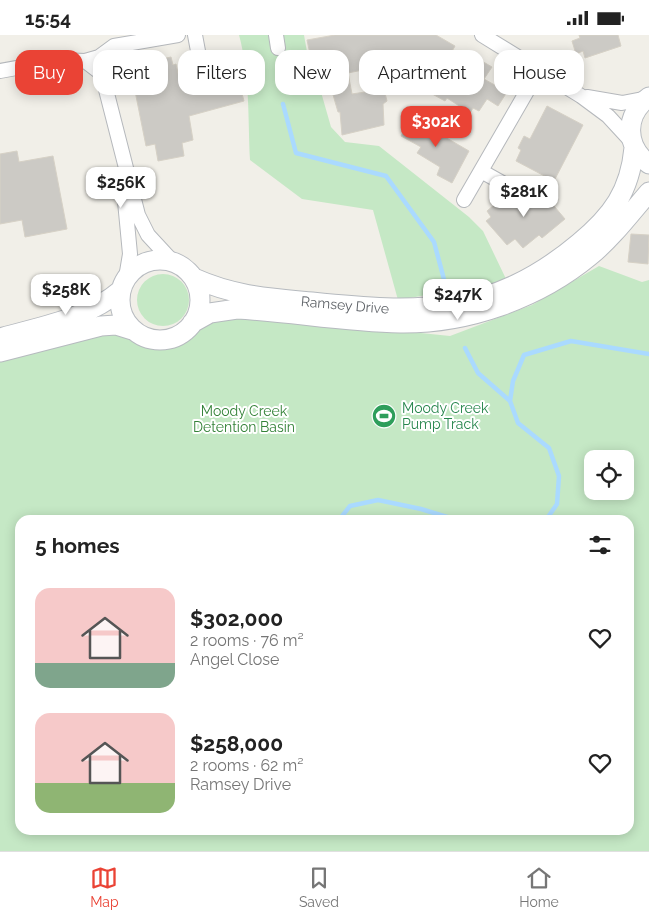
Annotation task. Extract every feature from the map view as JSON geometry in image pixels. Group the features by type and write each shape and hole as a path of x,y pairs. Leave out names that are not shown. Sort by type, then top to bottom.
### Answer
{"main road":[{"name":"Ramsey Drive","path":"194,279 233,293 377,309 421,309 480,298 528,278 550,266 586,238 612,211 624,192 632,171 633,145 631,122 640,104 648,98"},
{"path":"633,145 649,164"},
{"name":"Ramsey Drive","path":"192,323 210,313 237,309 402,323 459,317 487,310 535,292 590,257 649,192"},
{"path":"0,338 96,309 123,284 135,268 147,262 160,260 173,262 185,269 194,279 200,301 198,313 192,323 179,335 170,339 157,340 144,337 132,330 116,325 101,326 0,352"},
{"path":"123,284 121,312 132,330"}],"street":[{"path":"109,50 114,46 178,35"},
{"path":"195,35 198,50"},
{"path":"482,35 505,50"},
{"path":"0,71 60,60 85,61 93,59"},
{"path":"85,61 93,67"},
{"path":"108,95 138,215 148,235 173,262"},
{"path":"464,200 525,95"},
{"path":"581,96 622,103 648,98"},
{"path":"581,96 608,116 633,145"},
{"path":"117,131 129,226 130,254 123,284"},
{"path":"481,171 506,185"}],"green space":[{"path":"239,35 304,35 307,50 275,50 275,95 322,95 331,127 345,142 379,146 469,217 483,231 507,281 398,300 373,210 302,199 250,160 248,95 265,95 265,50 243,50"},
{"name":"Moody Creek Detention Basin","path":"599,266 642,282 649,280 649,851 0,851 0,361 112,332 170,345 222,316 314,322 450,336 532,305"},
{"path":"158,274 168,274 177,278 185,286 189,300 185,314 177,322 168,326 158,326 149,322 141,314 137,305 137,295 141,286 149,278"}],"building":[{"path":"335,35 436,35 455,46 453,50 359,50 359,71 349,73 349,50 309,50 307,40"},
{"path":"579,35 618,35 621,46 585,58 584,50 575,50 572,41 580,38"},
{"path":"171,57 173,65 176,64 178,95 242,95 244,101 189,116 193,140 182,143 184,156 158,161 155,144 146,146 136,95 168,95 168,58"},
{"path":"484,62 492,67 484,79"},
{"path":"349,78 352,94 386,95 387,101 383,104 384,125 342,135 340,112 338,112 333,95 349,95"},
{"path":"484,79 494,85 494,95 505,95 498,106 487,99 479,111 473,108 470,113 447,98 445,101 434,95 484,95"},
{"path":"547,106 583,125 554,181 516,161 521,150 518,148 524,136 530,139"},
{"path":"412,115 427,124 426,126 469,151 452,183 437,175 440,167 417,153 421,147 401,136"},
{"path":"17,151 19,162 53,156 67,229 25,237 22,220 0,224 0,154"},
{"path":"538,187 565,219 542,238 539,235 523,248 515,239 507,245 486,221 491,217 487,211 501,199 506,204 524,190 529,196"},
{"path":"631,234 649,235 648,264 628,262"}],"waterway":[{"path":"283,104 296,153 386,176 434,242 445,283"},
{"path":"549,515 557,504 559,476 549,448 518,423 510,401 513,381 524,355 571,341 649,354"},
{"path":"465,348 478,373 510,401"},
{"path":"343,515 350,506 378,500 441,515"}],"place":[{"name":"Moody Creek Pump Track","path":"384,416"}]}
